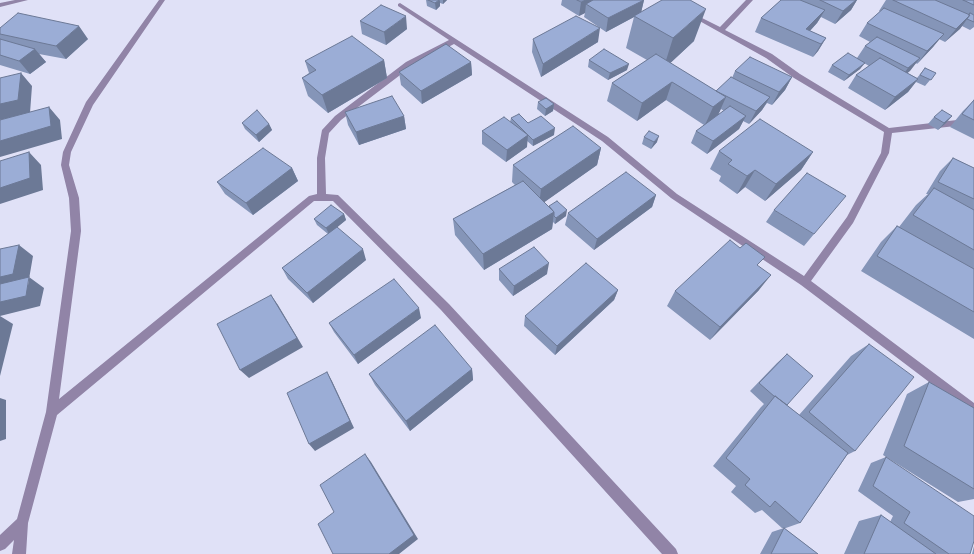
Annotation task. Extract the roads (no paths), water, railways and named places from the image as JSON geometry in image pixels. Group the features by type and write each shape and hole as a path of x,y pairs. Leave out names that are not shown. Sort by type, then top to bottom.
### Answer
{"street":[{"path":"0,5 25,0"},
{"path":"19,554 22,523 52,412 76,230 74,198 67,177 65,165 67,152 89,104 162,0"},
{"path":"721,30 750,0"},
{"path":"400,5 605,139 674,196 804,282 974,410"},
{"path":"682,10 769,56 797,76 888,131 974,121"},
{"path":"322,196 321,158 325,132 338,118 409,64 453,41"},
{"path":"804,282 850,220 885,153 888,131"},
{"path":"52,412 312,198 335,196 445,307 671,554"},
{"path":"0,544 22,523"}]}
